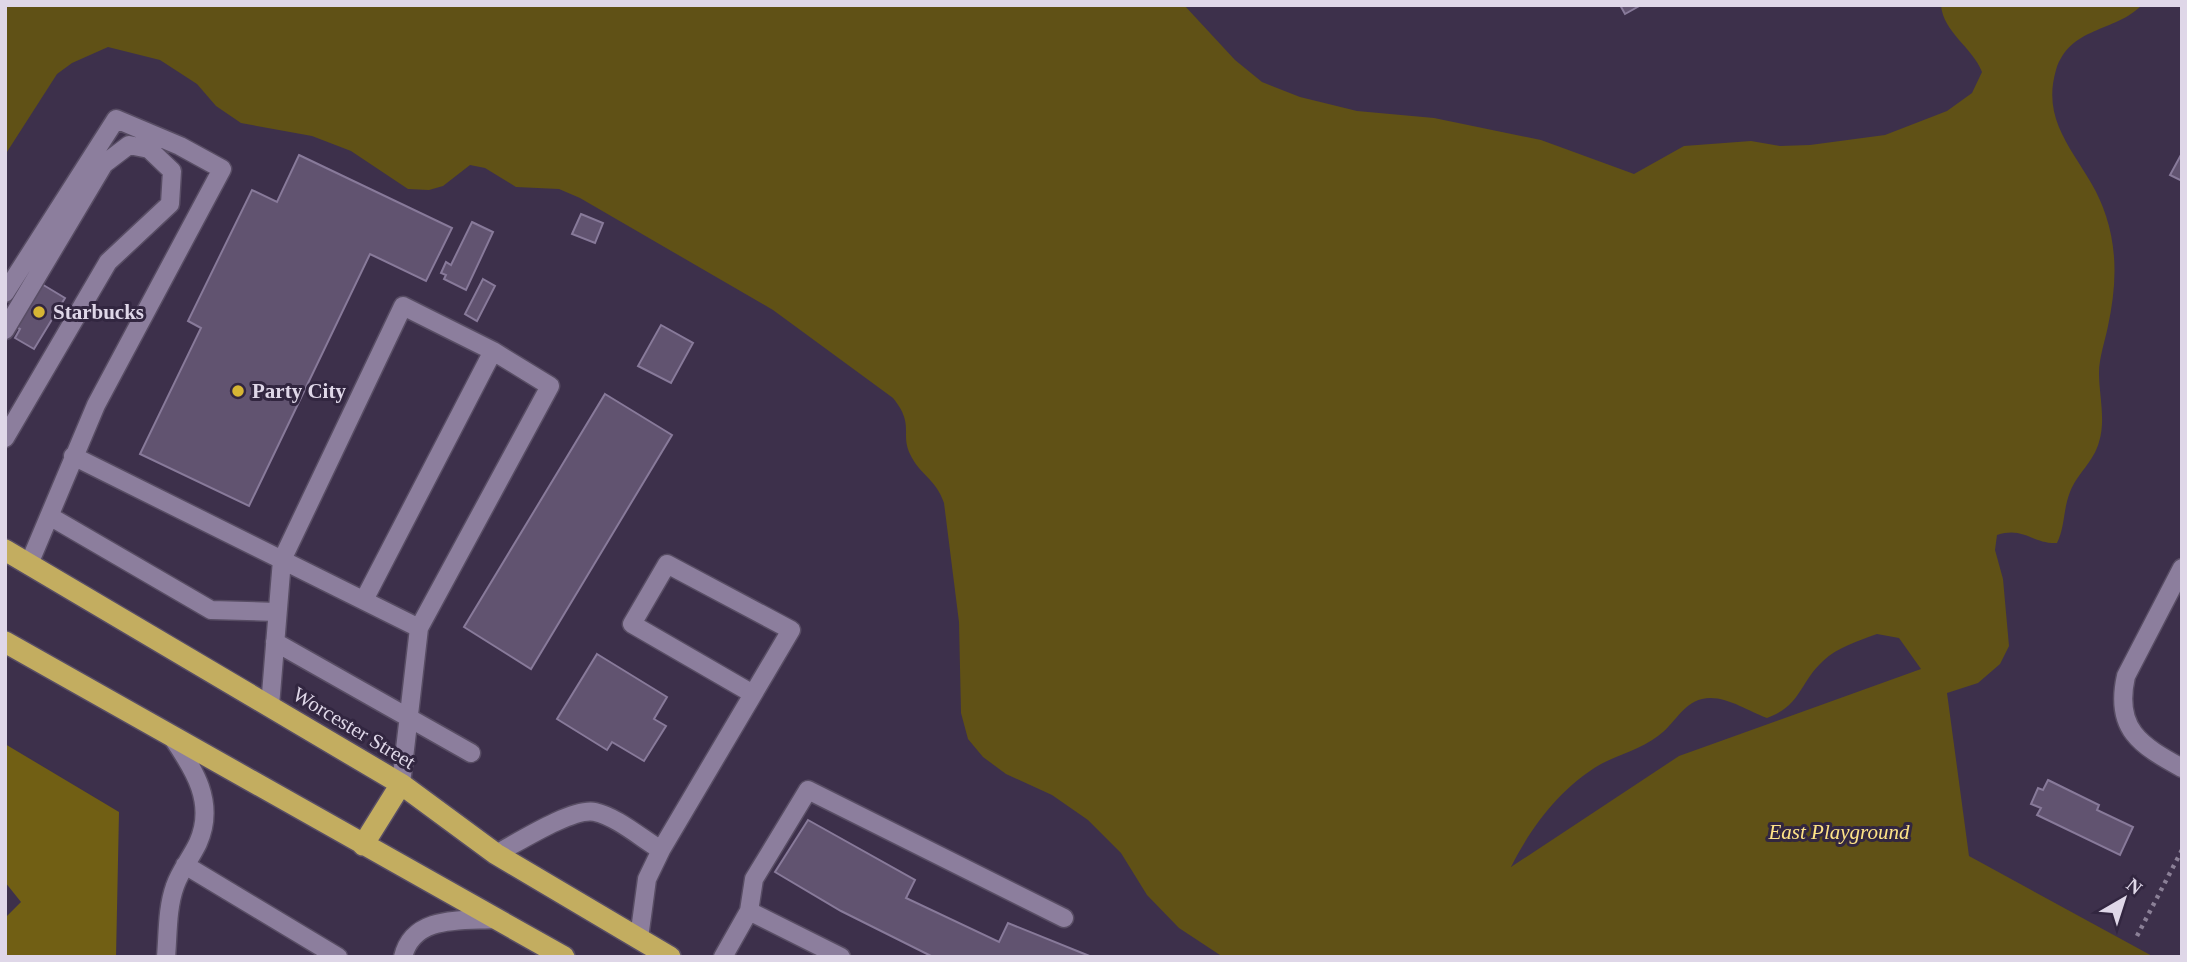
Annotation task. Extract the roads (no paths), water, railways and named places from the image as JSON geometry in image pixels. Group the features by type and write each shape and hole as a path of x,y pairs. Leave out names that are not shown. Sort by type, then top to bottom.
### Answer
{"highway":[{"name":"Worcester Street","path":"5,550 401,784 496,854 670,957"},
{"path":"5,642 560,956"},
{"path":"363,845 401,784"}],"street":[{"path":"5,293 116,119 180,146 222,169 96,405 29,564"},
{"path":"5,330 104,164 129,145 149,149 172,171 170,204 108,262 5,438"},
{"path":"270,706 282,559 403,306 493,351 550,386 419,628 401,784"},
{"path":"364,600 493,351"},
{"path":"73,456 419,628"},
{"path":"51,517 211,610 277,612"},
{"path":"639,938 647,878 791,630 667,564 632,624 752,694"},
{"path":"2182,568 2126,676 2122,696 2124,718 2135,737 2154,753 2182,768"},
{"path":"275,642 471,754"},
{"path":"166,957 171,899 201,835 204,795 194,770 170,735"},
{"path":"723,957 749,911 754,879 808,790 1064,918"},
{"path":"496,854 574,815 594,811 661,850"},
{"path":"185,865 338,957"},
{"path":"749,911 841,957"},
{"path":"403,957 410,939 428,926 439,922 495,919"}],"place":[{"name":"Starbucks","path":"39,312"},
{"name":"Party City","path":"238,391"}],"park label":[{"name":"East Playground","path":"1839,832"}]}
